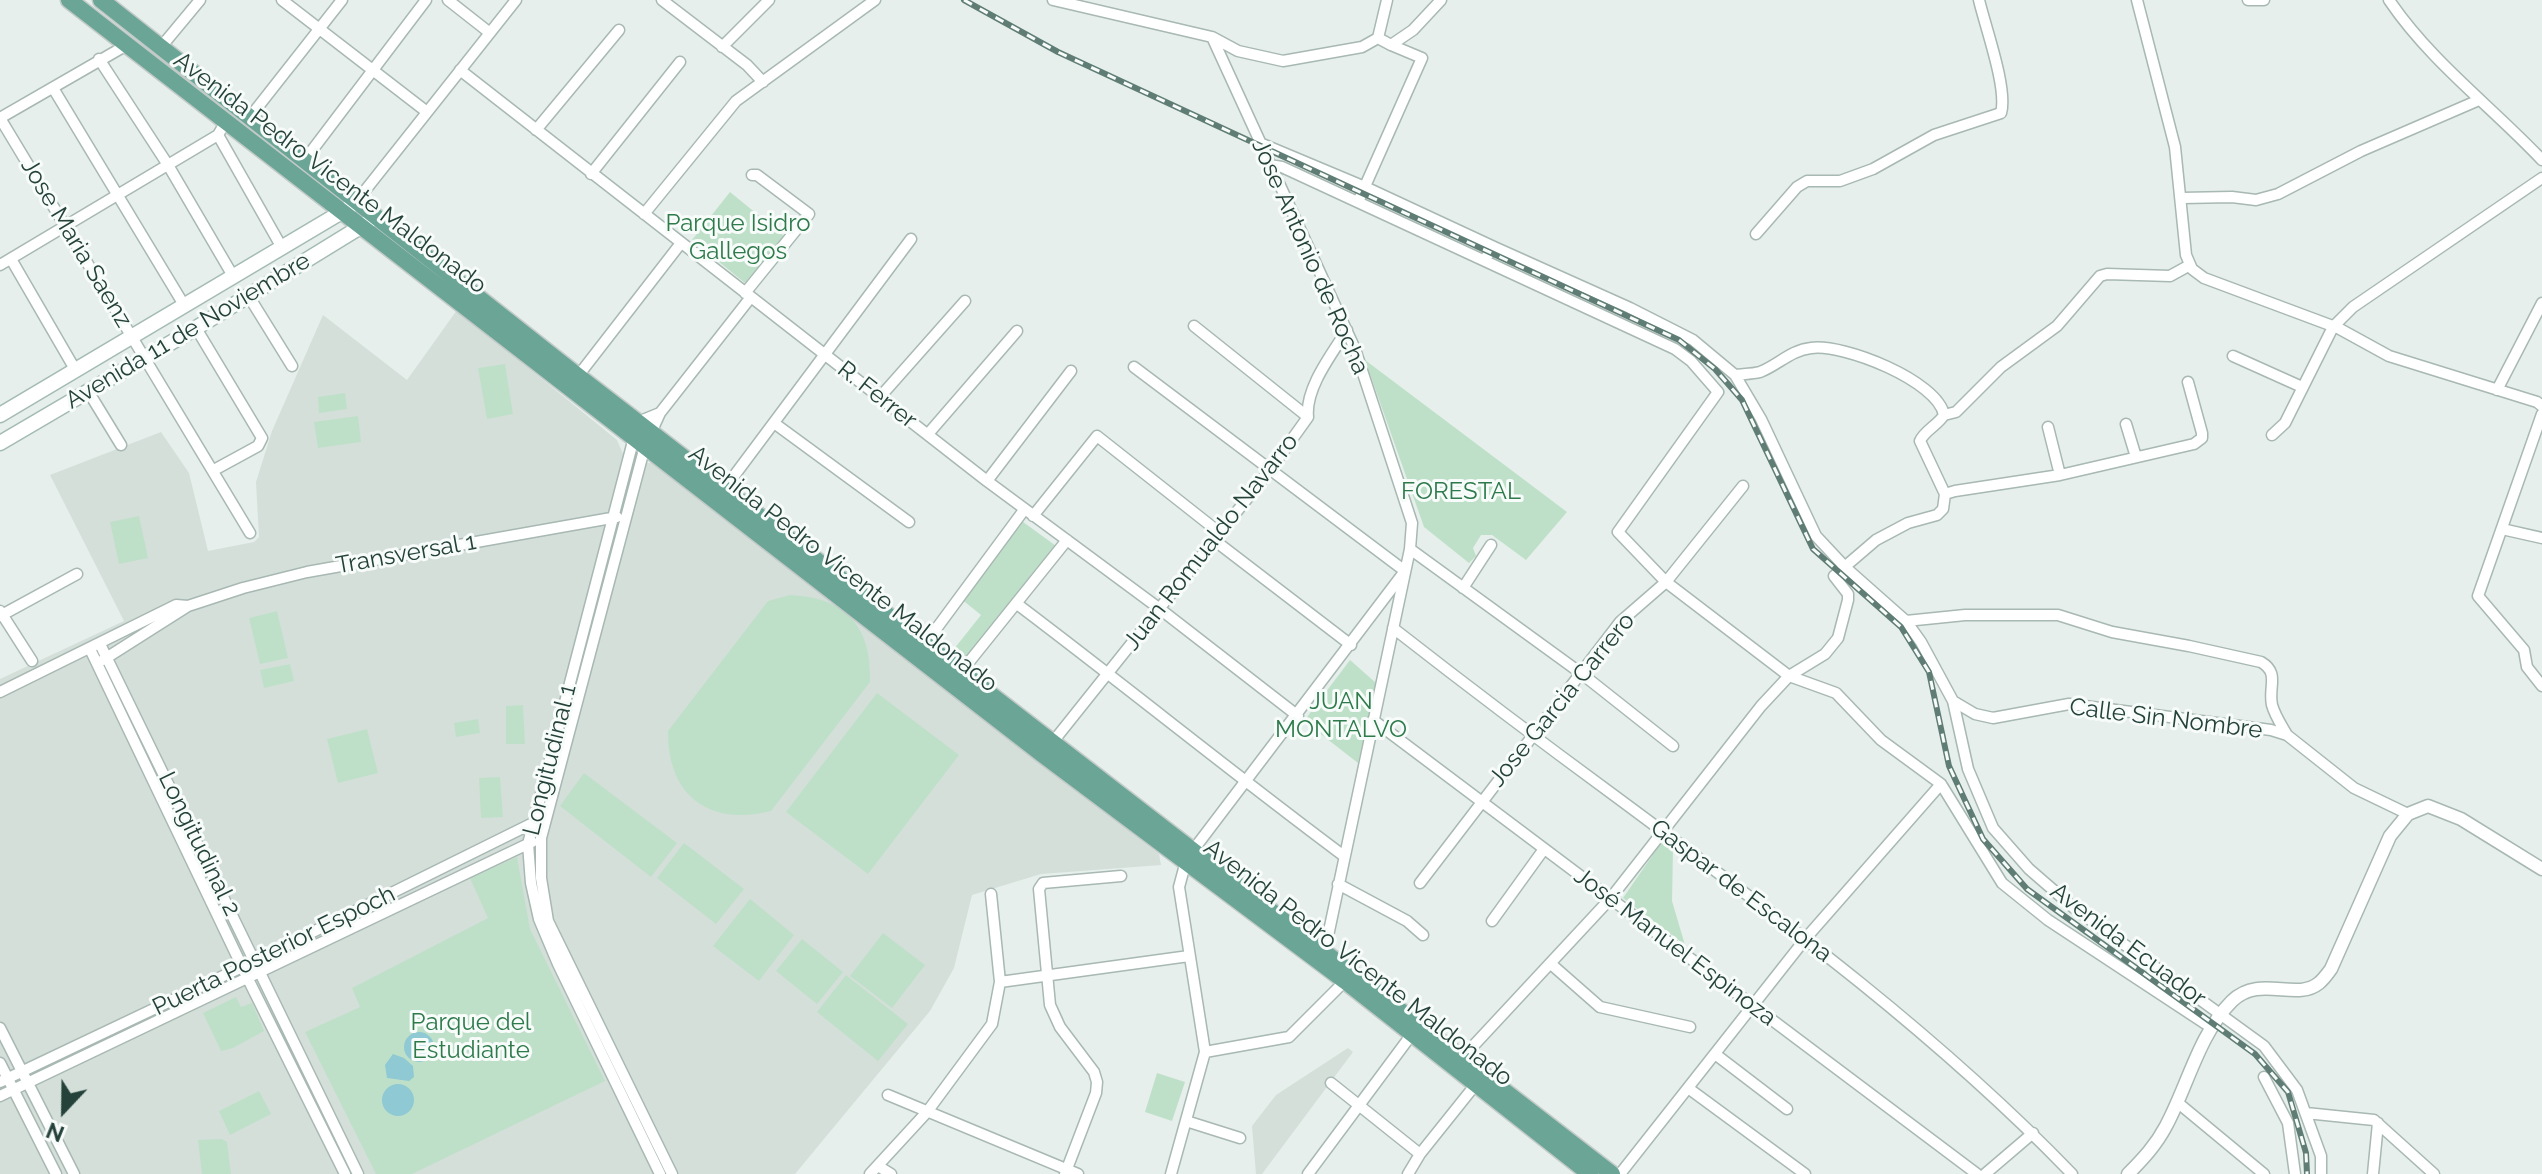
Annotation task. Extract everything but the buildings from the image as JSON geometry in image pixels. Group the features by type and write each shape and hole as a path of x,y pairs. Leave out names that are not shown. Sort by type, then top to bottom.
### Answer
{"main road":[{"name":"Avenida Pedro Vicente Maldonado","path":"69,0 222,129 350,206"},
{"name":"Avenida Pedro Vicente Maldonado","path":"101,0 304,161 369,222 642,434 1043,755 1325,950 1612,1174"},
{"name":"Avenida 11 de Noviembre","path":"0,415 350,206"},
{"name":"Avenida Pedro Vicente Maldonado","path":"369,222 578,376 642,434 725,488 961,672 1590,1174"},
{"name":"Avenida 11 de Noviembre","path":"0,443 369,222"}],"street":[{"path":"161,47 200,0"},
{"path":"282,0 427,112"},
{"path":"250,117 342,0"},
{"path":"304,161 426,0"},
{"path":"448,0 490,33"},
{"path":"350,206 516,0"},
{"path":"662,0 747,65 763,82"},
{"path":"722,47 769,0"},
{"path":"644,214 736,101 875,0"},
{"path":"1053,0 1212,37 1238,51 1283,61 1362,47 1378,38 1387,0"},
{"path":"1391,45 1413,30 1441,0"},
{"path":"1756,234 1797,187 1807,181 1840,181 1862,173 1934,135 2001,113 1999,77 1979,0"},
{"path":"2137,0 2175,147 2186,255 2190,265 2204,278 2333,327 2389,356 2542,406"},
{"path":"2248,0 2264,0"},
{"path":"2389,0 2410,32 2542,160"},
{"path":"536,130 619,30"},
{"name":"Jose Antonio de Rocha","path":"1212,37 1347,330 1412,523 1410,549 1325,950"},
{"path":"1358,202 1422,58 1378,38"},
{"path":"0,118 125,46"},
{"path":"99,59 168,165 233,276"},
{"path":"591,174 680,62"},
{"name":"R. Ferrer","path":"460,70 987,481 1298,716"},
{"path":"53,88 184,305"},
{"path":"2182,198 2256,200 2278,194 2361,151 2479,100"},
{"name":"Jose Maria Saenz","path":"0,118 250,533"},
{"path":"0,265 168,165 222,129 281,246"},
{"name":"Avenida Ecuador","path":"1260,143 1365,187 1630,308 1693,340 1735,375 1761,419 1816,536 1845,567 1906,621 1921,642 1953,701 1968,769 1993,828 2029,869 2074,908 2264,1046 2297,1090 2321,1156 2321,1174"},
{"path":"1269,165 1282,167 1484,260 1675,349 1691,361 1718,392 1618,532 1666,582 1789,676 1836,693 1881,740 1941,784 2002,883 2048,920 2212,1028"},
{"path":"642,434 809,214 757,175 752,175"},
{"path":"2272,435 2285,423 2333,327 2375,290 2419,264 2542,178"},
{"path":"725,488 911,239"},
{"path":"578,376 681,243"},
{"path":"1484,260 1494,247"},
{"path":"11,259 76,371"},
{"path":"1462,1058 1610,899 1761,706 1789,676 1825,654 1838,638 1848,594 1834,576 1876,540 1908,523 1937,515 1943,509 1945,494 1920,441 1922,436 1944,415 1956,412 2001,367 2057,326 2100,276 2170,276 2190,265"},
{"path":"248,295 292,366"},
{"path":"880,397 965,301"},
{"path":"2497,390 2542,303"},
{"path":"1194,326 1308,417"},
{"path":"196,328 262,438 258,446 214,470"},
{"name":"Juan Romualdo Navarro","path":"1052,743 1270,470 1308,417 1312,391 1347,330"},
{"path":"928,434 1017,331"},
{"path":"1735,375 1762,371 1783,357 1806,348 1823,346 1858,354 1900,374 1934,396 1941,404 1944,415"},
{"path":"2233,356 2302,387"},
{"path":"1134,367 1405,571 1190,855 1179,887 1205,1052 1171,1174"},
{"path":"987,481 1071,371"},
{"path":"1945,494 2060,475 2194,444 2202,438 2188,382"},
{"path":"88,391 121,445"},
{"path":"2542,414 2478,596 2524,650 2527,667 2542,686"},
{"path":"774,423 909,522"},
{"path":"2126,424 2136,457"},
{"path":"2048,427 2060,475"},
{"name":"Longitudinal 1","path":"642,434 627,515 546,816 541,838 541,878 548,921 672,1174"},
{"name":"Longitudinal 1","path":"642,434 614,517 528,844 531,883 539,919 660,1174"},
{"path":"925,644 1029,513 1097,436 1351,645"},
{"name":"Jose Garcia Carrero","path":"1420,883 1620,622 1666,582 1743,486"},
{"name":"Transversal 1","path":"102,660 188,606 243,588 307,572 627,515"},
{"path":"2502,529 2542,538"},
{"path":"961,672 1067,540"},
{"path":"1463,588 1491,545"},
{"path":"1410,549 1582,674 1673,746"},
{"path":"32,661 1,614 77,574"},
{"path":"1017,604 1344,856"},
{"name":"Transversal 1","path":"0,692 176,605 188,606"},
{"path":"1906,621 1965,615 2058,615 2112,632 2261,662 2270,668 2273,675 2273,708 2287,735"},
{"name":"Gaspar de Escalona","path":"1393,628 1806,938 1968,1072 2072,1174"},
{"name":"Longitudinal 2","path":"95,647 205,857 358,1174"},
{"name":"Longitudinal 2","path":"102,660 244,972 345,1174"},
{"name":"Calle Sin Nombre","path":"1953,701 1975,714 1993,718 2069,704 2271,730 2287,735 2354,788 2408,814 2428,806 2461,819 2542,869"},
{"name":"José Manuel Espinoza","path":"1373,720 1977,1174"},
{"path":"1620,1174 1806,938 1941,784"},
{"path":"2128,1174 2153,1148 2212,1028 2236,997 2258,987 2300,990 2318,985 2331,969 2390,836 2408,814"},
{"name":"Puerta Posterior Espoch","path":"258,966 546,816"},
{"name":"Puerta Posterior Espoch","path":"4,1080 25,1076 244,972 541,838"},
{"path":"1492,921 1544,849"},
{"path":"192,862 205,857"},
{"path":"1065,1172 1096,1093 1097,1082 1094,1072 1054,1018 1050,1005 1040,886 1043,883 1121,876"},
{"path":"1338,884 1407,921 1423,935"},
{"path":"891,1174 874,1170 927,1112 992,1024 1000,982 991,894"},
{"path":"1000,982 1189,956"},
{"path":"1551,964 1600,1007 1690,1027"},
{"path":"1205,1052 1289,1037 1345,981"},
{"path":"0,1028 74,1174"},
{"path":"1308,1174 1412,1034"},
{"path":"1715,1054 1787,1109"},
{"path":"0,1063 4,1080 13,1089 56,1174"},
{"name":"Puerta Posterior Espoch","path":"0,1096 13,1089 25,1076"},
{"path":"2264,1077 2288,1123 2295,1174"},
{"path":"1331,1083 1420,1154"},
{"path":"1408,1174 1420,1154 1476,1084"},
{"path":"1688,1088 1805,1174"},
{"path":"888,1095 1065,1172 1078,1174"},
{"path":"2177,1102 2264,1174"},
{"path":"2306,1113 2378,1123 2434,1174"},
{"path":"1186,1121 1240,1138"},
{"path":"2373,1174 2378,1123"},
{"path":"1985,1174 2033,1133"}],"shaded area":[{"path":"457,310 617,440 624,456 622,462 643,470 646,463 655,463 1159,854 1161,865 1041,874 972,895 954,968 930,1011 795,1174 0,1174 0,679 124,621 50,475 161,432 189,473 208,551 254,542 259,537 256,482 272,431 323,315 407,380"},
{"path":"1348,1048 1353,1052 1262,1174 1256,1174 1252,1126 1276,1095"}],"green space":[{"name":"Parque Isidro Gallegos","path":"730,192 784,236 745,283 692,240"},
{"name":"FORESTAL","path":"1365,360 1567,512 1526,560 1492,535 1481,535 1473,548 1476,556 1469,563 1424,527"},
{"path":"505,364 513,414 487,419 478,368"},
{"path":"345,393 347,409 319,413 318,397"},
{"path":"358,416 361,442 318,448 314,422"},
{"path":"139,516 148,558 119,564 110,522"},
{"path":"1019,519 1063,551 974,665 954,649 981,615 960,598"},
{"path":"790,595 826,602 851,618 866,645 870,682 771,811 749,815 711,810 684,789 675,773 668,731 768,601"},
{"path":"277,611 288,658 260,664 249,618"},
{"name":"JUAN MONTALVO","path":"1350,660 1376,683 1358,763 1304,721"},
{"path":"290,664 294,681 264,688 260,670"},
{"path":"877,693 959,755 868,874 786,812"},
{"path":"523,705 525,744 506,744 506,706"},
{"path":"478,719 480,733 456,737 454,723"},
{"path":"367,729 378,773 338,783 327,739"},
{"path":"584,773 677,843 651,877 560,806"},
{"path":"500,777 503,817 481,818 479,778"},
{"path":"1663,840 1673,848 1672,901 1685,945 1623,898"},
{"path":"684,843 744,889 716,924 657,878"},
{"name":"Parque del Estudiante","path":"517,857 530,929 605,1081 412,1174 376,1174 305,1032 360,1007 352,988 488,918 470,878"},
{"path":"750,899 794,935 759,981 713,946"},
{"path":"883,933 925,965 892,1008 850,976"},
{"path":"802,939 843,972 817,1004 776,971"},
{"path":"846,975 908,1024 878,1061 817,1012"},
{"path":"236,997 241,1007 252,1003 264,1031 221,1051 203,1013"},
{"path":"1157,1073 1185,1082 1172,1121 1145,1112"},
{"path":"259,1091 271,1114 230,1135 219,1111"},
{"path":"222,1139 227,1142 231,1174 202,1174 198,1140"}],"water":[{"path":"419,1032 430,1036 434,1047 430,1058 419,1062 408,1058 404,1047 408,1036"},
{"path":"393,1054 413,1066 414,1077 409,1081 387,1078 385,1065"},
{"path":"398,1084 409,1089 414,1100 409,1111 398,1116 387,1111 382,1100 387,1089"}],"railway":[{"path":"964,0 1058,52 1679,340 1715,369 1742,400 1813,549 1901,627 1929,672 1949,766 1983,839 2027,889 2255,1054 2288,1092 2306,1153 2307,1174"}]}
